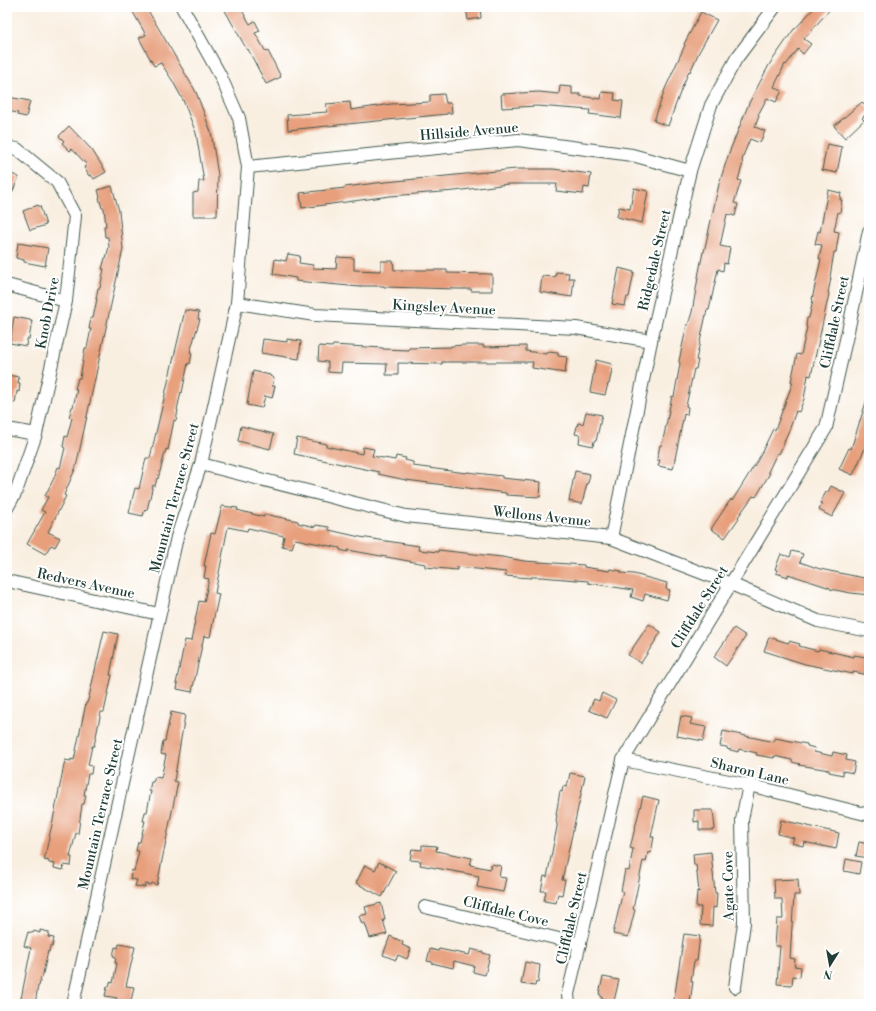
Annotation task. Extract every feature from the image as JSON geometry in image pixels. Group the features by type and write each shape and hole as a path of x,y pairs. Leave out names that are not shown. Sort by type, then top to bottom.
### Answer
{"street":[{"name":"Mountain Terrace Street","path":"73,1004 176,537 201,464 236,303 248,167 239,118 220,75 182,7"},
{"name":"Ridgedale Street","path":"611,538 651,342 690,171 711,106 736,59 775,7"},
{"name":"Hillside Avenue","path":"248,167 518,140 632,155 690,171"},
{"name":"Knob Drive","path":"7,147 17,149 57,182 75,216 66,301 36,434 16,492 7,508"},
{"name":"Cliffdale Street","path":"569,1004 568,994 623,760 826,428 869,230"},
{"path":"7,285 66,301"},
{"name":"Kingsley Avenue","path":"236,303 315,315 576,328 651,342"},
{"path":"7,429 36,434"},
{"name":"Wellons Avenue","path":"201,464 406,516 611,538 731,584 818,621 869,631"},
{"name":"Redvers Avenue","path":"7,581 160,614"},
{"name":"Sharon Lane","path":"623,760 749,785 869,815"},
{"name":"Agate Cove","path":"735,987 744,923 742,820 749,785"},
{"name":"Cliffdale Cove","path":"424,907 580,944"}],"building":[{"path":"130,7 146,7 196,92 211,132 218,175 217,216 193,216 193,193 198,192 199,181 204,181 196,133 183,100 172,80 161,63 154,66 139,38 146,35"},
{"path":"223,7 240,7 250,24 255,21 260,31 255,33 266,52 268,51 281,77 266,84 248,49 247,50"},
{"path":"466,7 480,7 481,18 468,20"},
{"path":"815,7 832,7 804,39 811,44 803,54 798,49 786,65 785,64 774,87 782,91 776,102 767,98 758,115 759,116 755,127 765,131 760,143 750,139 743,156 743,163 738,180 741,181 734,203 738,204 735,216 727,214 720,246 730,248 727,264 724,263 723,271 718,269 709,310 707,310 696,360 698,360 696,369 694,369 686,406 688,407 687,415 684,414 673,469 658,466 660,460 657,460 660,445 662,445 672,396 674,397 680,364 679,361 687,324 688,325 692,312 703,252 719,184 729,153 749,103 769,65 794,29"},
{"path":"701,12 717,20 699,52 690,72 689,71 668,126 654,121 665,89 685,45 684,44"},
{"path":"560,86 572,87 572,94 580,94 580,96 601,99 602,92 615,93 614,100 623,101 621,118 589,114 590,110 537,106 502,108 501,94 539,92 559,94"},
{"path":"444,94 446,103 451,103 452,113 288,130 287,115 327,112 326,104 350,102 351,110 391,104 430,102 430,95"},
{"path":"8,97 30,101 26,117 17,115 18,113 7,111"},
{"path":"862,102 869,108 869,111 862,118 864,120 845,138 834,126"},
{"path":"69,126 92,150 106,172 94,179 91,175 89,176 84,167 87,165 72,149 70,151 62,143 64,141 59,136"},
{"path":"827,144 842,147 837,173 822,170"},
{"path":"516,169 553,169 591,174 589,188 584,187 583,194 556,191 557,184 508,184 455,191 390,196 302,208 300,193 376,183"},
{"path":"7,172 19,177 7,204"},
{"path":"112,186 119,211 123,249 76,467 64,495 66,496 48,532 60,538 55,547 51,545 45,554 27,544 45,512 41,510 48,497 45,496 58,467 60,468 65,448 63,447 65,436 67,437 72,418 69,417 77,389 75,389 78,378 80,378 85,348 87,348 91,329 89,329 91,318 93,318 98,288 100,288 104,269 102,269 109,247 108,237 105,237 104,226 106,226 104,208 102,208 98,190"},
{"path":"634,188 648,191 642,223 617,217 619,207 630,209"},
{"path":"828,190 841,193 840,200 842,200 840,213 838,212 834,231 839,232 836,252 834,252 829,294 811,376 808,375 804,399 799,412 796,411 785,441 779,454 777,453 768,472 770,473 756,497 753,496 725,538 711,529 731,499 732,501 759,458 773,429 775,430 793,382 791,382 797,354 801,355 807,327 807,318 809,318 821,259 819,259 822,245 815,244 818,231 820,232"},
{"path":"38,205 40,206 46,225 30,230 23,211"},
{"path":"18,243 48,248 45,266 24,262 24,260 16,258"},
{"path":"288,254 300,256 299,263 313,265 313,268 336,269 337,257 354,258 354,270 381,271 381,261 393,261 394,270 447,270 447,273 492,274 492,291 384,286 360,287 296,281 296,278 273,274 275,259 286,261"},
{"path":"619,268 634,272 629,297 627,297 625,306 612,304"},
{"path":"556,272 569,273 568,278 574,278 572,297 540,292 542,276 555,277"},
{"path":"185,310 199,312 198,319 200,319 190,352 192,353 190,364 188,363 177,410 176,421 174,420 168,450 166,449 155,486 153,485 147,510 145,509 143,516 129,513 135,488 139,489 146,458 150,458"},
{"path":"14,317 32,321 29,339 27,339 26,346 10,343"},
{"path":"263,339 287,342 287,339 301,341 299,359 261,353"},
{"path":"333,345 409,350 409,348 451,347 464,345 483,345 483,347 526,346 526,351 546,354 547,352 558,353 558,356 567,357 565,373 532,368 533,362 442,362 442,364 398,363 398,375 386,375 387,364 342,363 341,373 328,372 328,362 318,361 319,346 332,347"},
{"path":"596,360 612,364 609,384 605,395 590,392"},
{"path":"253,371 270,375 274,378 272,386 275,386 272,398 265,396 262,408 247,405"},
{"path":"7,375 19,377 19,392 17,391 15,403 7,402"},
{"path":"867,399 869,400 869,439 853,475 839,469 849,448 851,449"},
{"path":"586,412 602,415 596,441 594,441 593,446 579,443 580,435 575,434 578,423 583,424"},
{"path":"241,426 274,434 270,449 238,441"},
{"path":"297,438 362,454 363,447 374,449 372,456 395,460 396,456 406,458 405,460 413,462 413,466 541,482 540,497 506,495 506,493 406,480 378,474 379,472 294,454"},
{"path":"575,471 590,474 582,504 569,501"},
{"path":"831,486 845,493 832,517 819,510 822,504 820,503"},
{"path":"222,506 238,508 237,510 264,517 264,514 298,521 298,523 315,527 316,525 329,527 329,530 360,537 419,546 418,550 438,552 438,550 524,561 584,565 584,567 609,571 610,569 621,571 621,573 634,574 667,583 666,589 670,590 667,600 645,594 643,601 631,597 633,590 588,583 588,581 505,576 506,572 457,567 457,570 425,567 425,564 348,550 348,552 340,550 340,548 295,539 292,548 282,546 284,536 248,528 247,531 228,527 215,593 219,594 210,637 204,636 192,692 177,689 178,684 176,684 185,640 191,641 199,601 204,602 209,579 204,578 206,566 204,566 211,533 215,534"},
{"path":"792,551 803,554 800,562 820,569 869,579 869,595 830,589 788,574 788,577 776,573 777,570 775,569 781,554 790,557"},
{"path":"649,624 661,632 641,663 628,655"},
{"path":"734,628 746,636 726,666 714,657"},
{"path":"104,631 118,634 110,675 112,675 104,712 101,712 94,746 92,746 88,765 92,766 91,774 88,774 84,795 86,795 84,804 82,804 78,834 76,833 70,857 72,857 71,866 64,865 63,870 54,868 55,864 44,860 65,760 74,760 86,703 89,697"},
{"path":"769,637 788,643 789,641 800,644 799,646 818,651 819,649 854,657 854,655 866,657 865,659 869,660 869,675 853,672 853,674 805,664 764,651"},
{"path":"602,693 616,700 607,718 589,710 594,699 599,701"},
{"path":"171,712 185,715 174,781 178,782 157,885 152,883 151,885 145,884 145,887 135,886 137,880 130,879 132,870 134,871 139,851 136,851 138,842 140,842 145,821 143,821 145,812 147,812 151,782 153,782 155,777 161,778 166,755 161,754"},
{"path":"681,716 692,718 690,724 706,727 703,741 677,736"},
{"path":"723,731 774,742 775,738 807,744 807,746 815,748 814,752 832,756 833,752 847,755 846,760 855,762 853,773 843,771 843,775 829,772 829,770 799,765 800,764 792,762 792,760 774,756 774,758 756,755 757,753 739,749 738,752 727,749 727,747 720,746"},
{"path":"570,773 585,776 562,880 565,880 562,895 558,894 556,903 544,901 546,891 541,891 544,876 547,877 557,827 556,815 560,791 562,792 563,786 567,787"},
{"path":"643,796 659,800 651,837 654,837 651,853 648,852 646,862 643,861 633,909 635,910 628,937 613,934 623,891 621,891 625,870 629,871 633,849 630,848"},
{"path":"694,810 713,810 715,829 699,830 699,821 694,822"},
{"path":"781,820 839,833 836,849 804,842 803,846 792,843 794,838 778,834"},
{"path":"859,842 869,844 869,858 856,856"},
{"path":"422,845 437,846 436,851 472,858 470,865 490,869 491,864 501,866 499,877 506,878 503,892 477,887 479,876 420,865 421,861 410,860 412,849 422,850"},
{"path":"711,852 715,893 717,893 716,908 713,907 712,926 700,925 701,907 696,907 697,891 699,892 696,865 694,865 693,854"},
{"path":"846,859 861,862 859,874 844,871"},
{"path":"379,862 396,871 382,897 356,883 365,865 375,870"},
{"path":"798,879 799,895 794,895 790,958 795,959 794,966 801,967 800,977 793,976 792,985 777,984 780,946 775,946 777,919 783,919 782,899 775,899 774,880"},
{"path":"381,903 385,920 383,920 387,934 370,938 365,923 362,924 359,916 367,914 365,907"},
{"path":"40,930 49,932 48,937 54,938 52,947 50,946 49,952 48,951 42,978 41,977 38,986 35,1004 20,1004 31,948 24,946 28,932 33,933 34,931 40,933"},
{"path":"684,934 700,936 697,961 694,961 691,981 693,982 690,1003 674,1000"},
{"path":"390,936 403,942 402,945 411,949 407,959 398,955 396,960 383,955"},
{"path":"119,944 135,947 126,986 134,987 131,1001 125,1000 125,1002 116,1000 117,998 105,996 110,982 113,983 117,963 115,963 116,957 113,956 115,947 118,948"},
{"path":"430,949 438,951 439,949 469,955 471,949 490,955 485,975 473,972 474,966 454,961 453,968 427,961"},
{"path":"525,962 540,965 538,983 536,982 535,986 521,984"},
{"path":"603,977 619,980 614,1001 601,998 601,995 599,994"}]}
